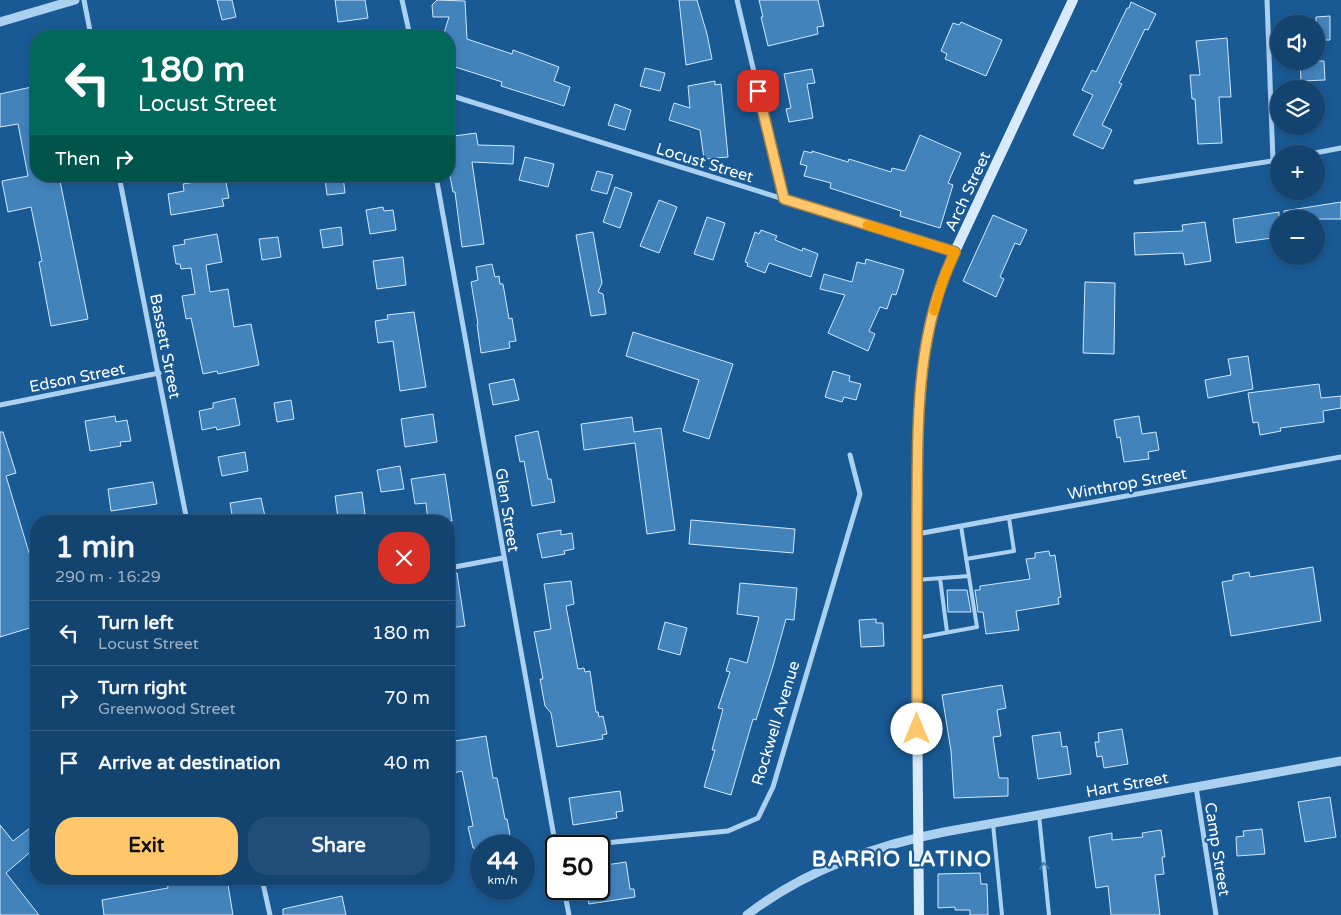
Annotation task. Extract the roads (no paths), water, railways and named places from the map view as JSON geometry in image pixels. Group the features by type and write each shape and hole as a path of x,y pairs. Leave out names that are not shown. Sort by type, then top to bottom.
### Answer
{"main road":[{"name":"Arch Street","path":"919,915 916,580 918,431 922,367 934,308 942,283 1072,0"}],"street":[{"path":"0,22 75,0"},
{"path":"84,0 90,30"},
{"path":"402,0 409,30"},
{"path":"737,0 784,199"},
{"path":"1266,0 1275,145"},
{"name":"Locust Street","path":"455,97 955,252"},
{"path":"1325,151 1341,148"},
{"path":"1136,182 1270,161"},
{"name":"Bassett Street","path":"120,182 186,515"},
{"name":"Glen Street","path":"437,182 554,835"},
{"name":"Edson Street","path":"0,405 158,373"},
{"name":"Rockwell Avenue","path":"610,842 728,831 758,818 773,787 860,494 850,455"},
{"name":"Winthrop Street","path":"917,534 1341,457"},
{"path":"455,567 503,558"},
{"name":"Hart Street","path":"919,838 1341,761"},
{"name":"Camp Street","path":"1196,787 1216,915"},
{"path":"747,915 780,892 823,869 873,850 919,838"},
{"path":"263,885 270,915"},
{"path":"566,900 568,915"}],"lane":[{"path":"966,559 1014,551 1009,518"},
{"path":"917,638 977,627 961,526"},
{"path":"916,580 969,576"},
{"path":"940,578 948,632"},
{"path":"1039,815 1049,915"},
{"path":"993,824 1002,915"}],"district":[{"name":"BARRIO LATINO","path":"902,859"}]}
